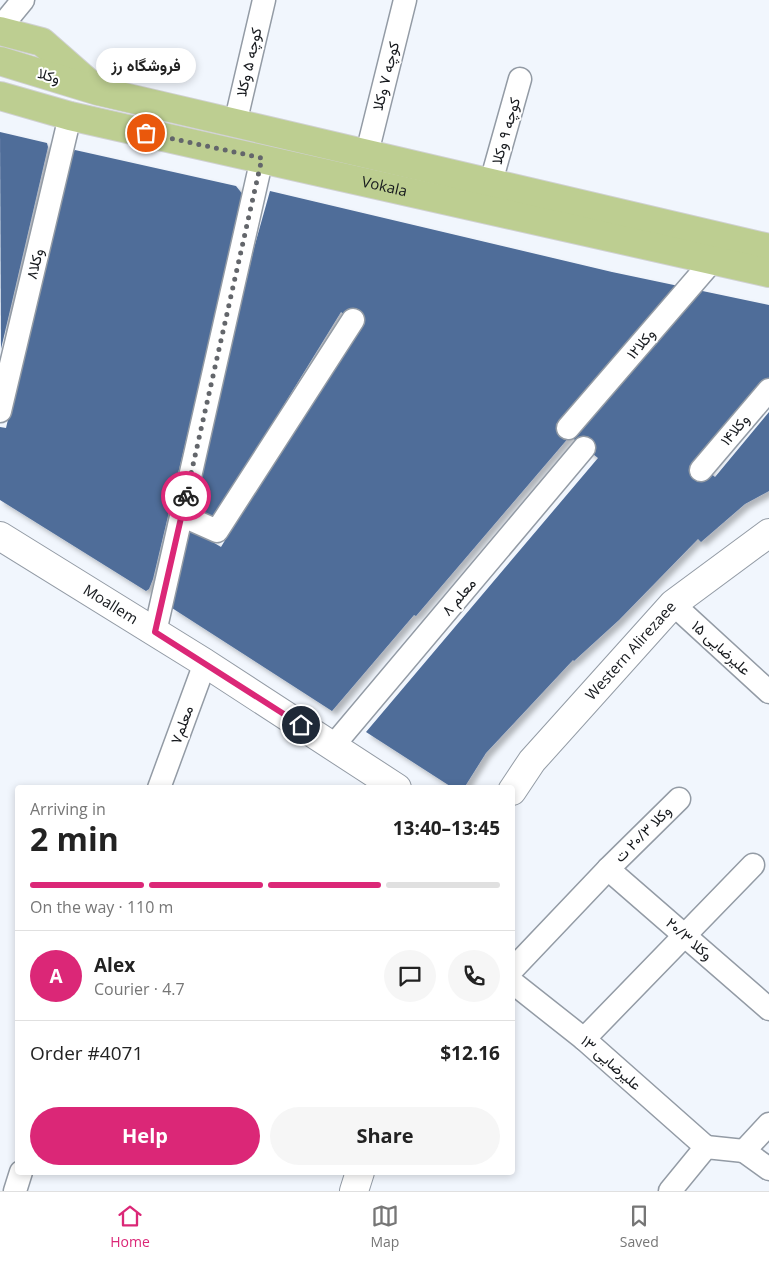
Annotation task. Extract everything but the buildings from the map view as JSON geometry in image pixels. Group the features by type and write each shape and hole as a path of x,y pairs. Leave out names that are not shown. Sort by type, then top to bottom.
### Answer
{"main road":[{"path":"0,29 42,42 98,91"},
{"name":"وکلا","path":"0,61 98,91"},
{"name":"Vokala","path":"98,91 769,248"},
{"name":"Vokala","path":"0,96 70,116 769,273"}],"street":[{"path":"0,29 23,0"},
{"name":"کوچه ۵ وکلا","path":"235,124 264,0"},
{"name":"کوچه ۷ وکلا","path":"367,153 405,0"},
{"name":"کوچه ۹ وکلا","path":"491,182 520,79"},
{"name":"وکلا۸","path":"0,411 70,116"},
{"path":"155,632 262,158"},
{"name":"وکلا۱۲","path":"568,428 713,260"},
{"path":"181,515 217,531 353,320"},
{"name":"وکلا۱۴","path":"701,470 769,390"},
{"name":"۸ معلم","path":"333,746 584,448"},
{"name":"Western Alirezaee","path":"515,786 532,761 673,604 769,533"},
{"name":"Moallem","path":"0,536 205,663 392,785"},
{"name":"۱۵ علیرضایی","path":"673,604 769,692"},
{"name":"معلم۷","path":"161,785 205,663"},
{"name":"وکلا ۲۰/۳ ت","path":"515,967 608,869 679,799"},
{"path":"584,1039 753,865"},
{"name":"وکلا ۲۰/۳","path":"608,869 769,1010"},
{"name":"۱۳ علیرضایی","path":"515,984 584,1039 706,1147"},
{"path":"744,1151 769,1124"},
{"path":"670,1191 706,1147 744,1151 769,1169"},
{"path":"14,1191 20,1175"},
{"path":"354,1191 359,1175"}],"way so far":[{"path":"146,133 262,158 186,496"}],"place":[{"name":"فروشگاه رز","path":"146,133"}],"route":[{"path":"186,496 155,632 301,725"}]}
